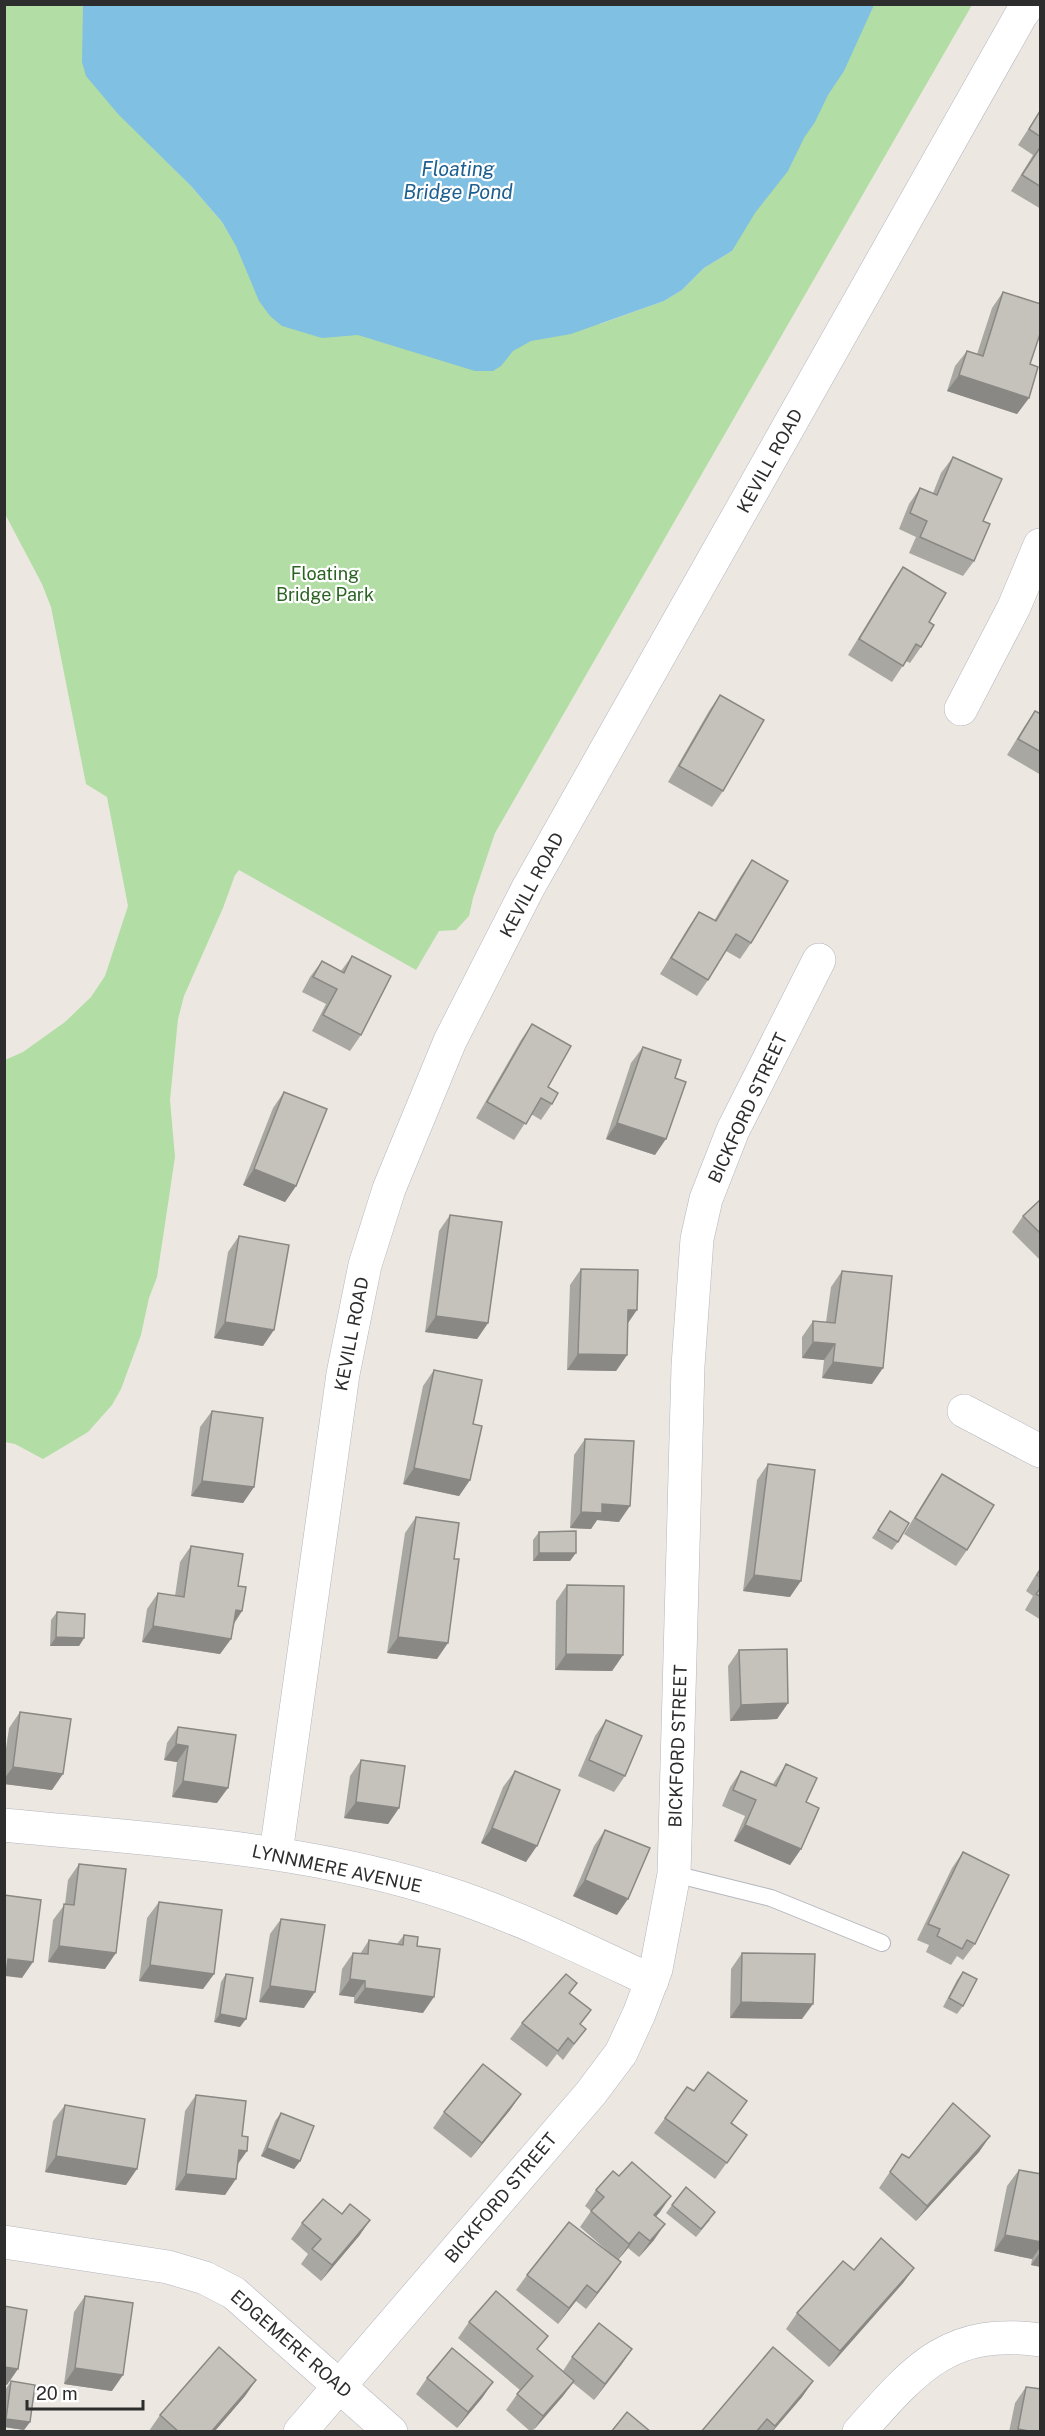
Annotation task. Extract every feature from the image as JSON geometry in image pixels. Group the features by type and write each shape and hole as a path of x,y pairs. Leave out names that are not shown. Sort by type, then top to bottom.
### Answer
{"street":[{"name":"KEVILL ROAD","path":"276,1853 343,1374 365,1264 389,1189 415,1125 450,1041 528,888 1029,4"},
{"path":"961,709 1014,607 1041,545"},
{"name":"BICKFORD STREET","path":"300,2432 621,2054 652,1981 674,1874 688,1366 697,1239 706,1199 733,1130 819,960"},
{"path":"964,1411 1041,1451"},
{"name":"LYNNMERE AVENUE","path":"4,1825 276,1853 392,1877 451,1894 506,1914 652,1981"},
{"name":"EDGEMERE ROAD","path":"4,2242 128,2260 205,2278 234,2293 391,2432"},
{"path":"859,2432 921,2367 952,2347 984,2338 1019,2337 1041,2340"}],"lane":[{"path":"674,1874 771,1898 882,1943"}],"green space":[{"name":"Floating Bridge Park","path":"5,5 83,5 121,116 191,186 222,222 234,242 600,324 664,301 682,290 704,268 732,251 809,5 972,5 495,833 469,916 456,930 439,931 416,970 239,870 235,875 184,996 178,1019 170,1100 175,1157 157,1277 149,1298 141,1335 121,1389 112,1405 88,1432 43,1459 15,1444 5,1442 5,1060 23,1052 65,1022 91,997 105,976 128,906 107,797 86,784 51,607 42,584 5,514"}],"water":[{"name":"Floating Bridge Pond","path":"83,4 874,5 844,71 828,95 788,171 755,213 732,251 704,268 682,290 664,301 571,334 531,341 513,351 501,366 493,371 475,371 358,335 322,338 282,326 270,316 259,301 236,246 222,222 191,186 118,114 86,76 82,62"}],"building":[{"path":"1041,111 1041,137 1029,129"},
{"path":"1041,146 1041,187 1022,175"},
{"path":"1003,292 1041,304 1041,331 1030,364 1038,367 1029,398 959,375 967,351 983,356"},
{"path":"953,457 1002,479 983,521 990,524 974,561 920,537 927,521 910,513 920,488 937,495"},
{"path":"903,567 946,593 929,622 934,625 921,647 916,644 903,666 859,639"},
{"path":"720,695 764,720 723,791 679,766"},
{"path":"1035,711 1041,714 1041,752 1018,739"},
{"path":"752,860 788,881 751,943 736,934 708,980 671,958 699,912 716,921"},
{"path":"352,956 391,976 361,1035 323,1015 337,989 313,977 322,961 344,973"},
{"path":"532,1024 571,1046 548,1087 558,1093 552,1104 541,1098 526,1124 487,1102"},
{"path":"643,1047 681,1060 675,1078 686,1082 666,1139 617,1123"},
{"path":"284,1092 327,1109 296,1186 254,1169"},
{"path":"1041,1199 1041,1234 1023,1216"},
{"path":"450,1215 502,1222 488,1323 436,1316"},
{"path":"239,1236 289,1245 274,1330 225,1322"},
{"path":"581,1269 638,1270 637,1310 628,1310 627,1355 578,1354"},
{"path":"842,1271 892,1276 883,1368 833,1362 835,1344 813,1342 813,1321 835,1323"},
{"path":"434,1370 482,1380 473,1424 482,1426 470,1480 414,1468"},
{"path":"212,1411 263,1418 254,1487 202,1481"},
{"path":"585,1439 634,1441 630,1506 602,1504 602,1513 581,1512"},
{"path":"768,1464 815,1470 801,1581 754,1575"},
{"path":"942,1474 994,1505 967,1550 915,1518"},
{"path":"890,1511 909,1523 898,1542 878,1530"},
{"path":"416,1517 459,1523 454,1559 459,1559 448,1643 398,1637"},
{"path":"576,1531 576,1553 539,1553 539,1532"},
{"path":"191,1546 243,1554 238,1586 246,1587 242,1611 236,1610 231,1639 153,1626 158,1593 184,1597"},
{"path":"567,1585 624,1586 623,1655 566,1654"},
{"path":"1041,1587 1041,1597 1036,1594"},
{"path":"57,1612 85,1614 84,1638 56,1637"},
{"path":"787,1649 788,1703 741,1705 739,1650"},
{"path":"20,1712 71,1719 63,1774 13,1767"},
{"path":"606,1720 642,1736 625,1776 589,1760"},
{"path":"178,1727 236,1735 228,1788 183,1781 188,1746 176,1744"},
{"path":"361,1760 405,1766 399,1808 356,1802"},
{"path":"786,1764 817,1778 806,1802 819,1808 801,1849 745,1825 756,1800 733,1790 741,1771 776,1786"},
{"path":"515,1771 560,1790 537,1846 492,1828"},
{"path":"605,1830 650,1848 628,1899 585,1880"},
{"path":"963,1852 1009,1875 975,1944 967,1940 962,1949 937,1936 940,1929 928,1924"},
{"path":"79,1864 126,1869 116,1953 59,1946 64,1904 74,1905"},
{"path":"4,1895 41,1900 33,1962 8,1959 6,1974 4,1974"},
{"path":"159,1902 222,1910 214,1974 150,1965"},
{"path":"281,1919 325,1925 315,1992 270,1986"},
{"path":"404,1935 418,1937 417,1946 440,1949 434,1997 365,1988 365,1981 350,1979 353,1953 368,1954 369,1940 403,1945"},
{"path":"742,1953 815,1954 813,2004 741,2002"},
{"path":"963,1972 977,1979 963,2006 949,1998"},
{"path":"226,1974 253,1978 246,2019 220,2014"},
{"path":"566,1974 577,1983 569,1993 591,2010 580,2024 586,2029 574,2044 568,2038 558,2051 522,2023"},
{"path":"483,2064 521,2094 482,2143 444,2112"},
{"path":"708,2072 747,2101 731,2123 747,2135 727,2163 665,2118 687,2087 694,2091"},
{"path":"196,2095 246,2101 242,2136 248,2137 247,2151 239,2150 236,2179 186,2174"},
{"path":"953,2103 990,2136 927,2206 890,2172 902,2154 909,2158"},
{"path":"65,2105 145,2119 137,2169 56,2156"},
{"path":"281,2113 314,2126 300,2161 267,2148"},
{"path":"632,2162 671,2196 654,2215 665,2224 650,2241 639,2232 629,2244 591,2211 604,2197 596,2190 613,2171 619,2176"},
{"path":"1019,2170 1041,2174 1041,2242 1005,2235"},
{"path":"686,2187 715,2212 701,2229 672,2205"},
{"path":"323,2199 342,2214 350,2204 370,2220 332,2265 312,2249 321,2239 302,2223"},
{"path":"569,2222 621,2262 597,2293 587,2285 569,2308 527,2275"},
{"path":"881,2238 914,2268 840,2351 797,2313 843,2261 854,2270"},
{"path":"496,2291 548,2336 537,2349 574,2381 543,2416 517,2394 533,2376 469,2322"},
{"path":"85,2296 133,2303 123,2375 75,2368"},
{"path":"4,2306 27,2310 18,2369 4,2367"},
{"path":"599,2323 632,2349 605,2384 572,2357"},
{"path":"219,2347 256,2380 211,2432 179,2432 160,2415"},
{"path":"773,2347 813,2381 775,2426 767,2419 756,2432 701,2432"},
{"path":"452,2348 493,2382 468,2412 427,2378"},
{"path":"11,2381 35,2385 30,2422 6,2419"},
{"path":"1026,2387 1041,2389 1041,2432 1018,2429"},
{"path":"627,2412 651,2432 611,2432"}]}
